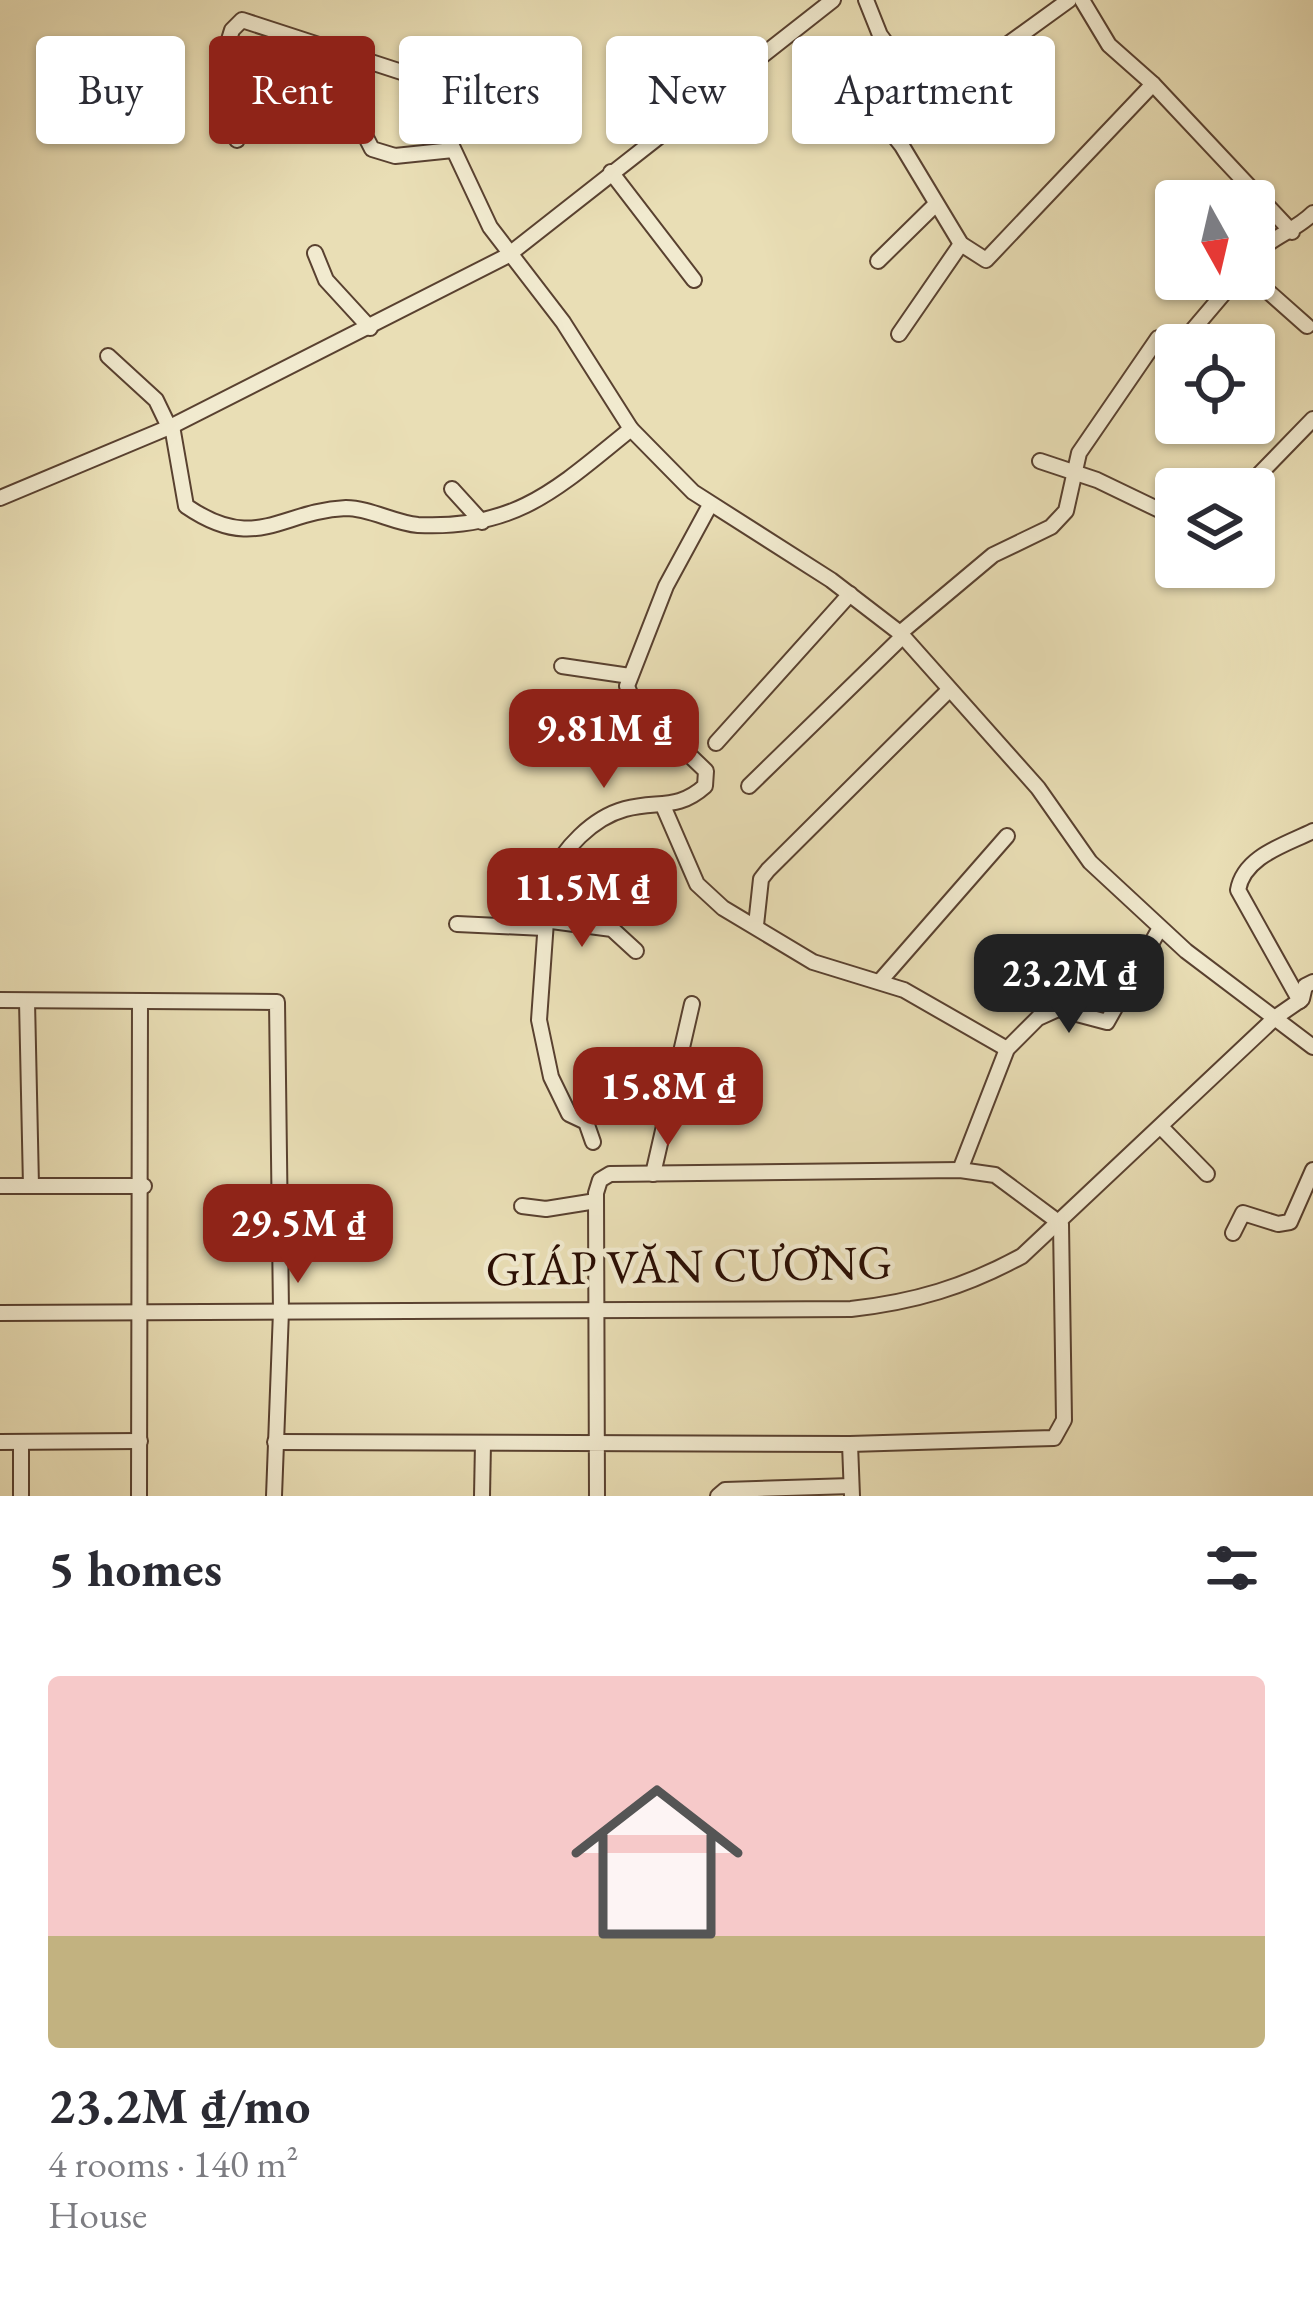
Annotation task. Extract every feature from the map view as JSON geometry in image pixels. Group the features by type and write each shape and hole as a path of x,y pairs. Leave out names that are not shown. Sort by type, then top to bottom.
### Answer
{"street":[{"path":"0,499 170,427 507,256 833,0"},
{"path":"866,0 881,36"},
{"path":"1019,36 1069,0"},
{"path":"1082,0 1108,45 1153,84 1292,232"},
{"path":"232,36 236,23 254,22 298,36"},
{"path":"375,62 420,78 507,256 563,322 631,429 710,505 850,594 901,635 1038,788 1070,841 1160,928 1313,1047"},
{"path":"900,144 961,244 986,260 995,256 1060,178 1153,84"},
{"path":"369,144 395,156 452,150"},
{"path":"611,172 694,280"},
{"path":"878,261 935,205"},
{"path":"1275,236 1292,232 1313,213"},
{"path":"899,334 961,244"},
{"path":"315,253 326,280 370,328"},
{"path":"1275,298 1307,326"},
{"path":"1197,324 1218,300"},
{"path":"749,786 901,635 993,555 1051,527 1066,511 1075,472 1094,426 1155,342"},
{"path":"108,356 156,400 170,427 187,506 221,525 276,526 346,508 416,525 482,522 536,504 631,429"},
{"path":"1265,468 1313,419"},
{"path":"1040,461 1155,508"},
{"path":"452,489 482,522"},
{"path":"593,1142 586,1121 569,1114 551,1077 539,1020 548,879 558,859 580,837 624,809 664,808 690,799 709,777 627,694 666,586 710,505"},
{"path":"716,743 850,594"},
{"path":"562,666 630,676"},
{"path":"756,925 761,879 768,870 948,691"},
{"path":"664,808 697,884 723,908 814,962 881,980 1006,1049"},
{"path":"1305,1001 1238,890 1245,868 1255,860 1313,831"},
{"path":"881,980 1007,836"},
{"path":"457,924 612,929 636,951"},
{"path":"960,1170 1006,1049 1038,1018 1058,1009 1107,1022 1160,928"},
{"path":"1305,1001 1313,982"},
{"path":"0,1000 277,1002 281,1311 274,1496"},
{"path":"27,1001 31,1186"},
{"path":"139,1496 144,1186 140,1001"},
{"name":"GIÁP VĂN CƯƠNG","path":"0,1313 850,1309 908,1302 971,1283 1022,1256 1163,1129 1276,1017 1305,1001"},
{"path":"653,1174 692,1004"},
{"path":"1163,1129 1207,1174"},
{"path":"275,1442 597,1444 850,1444 1041,1441 1061,1432 1061,1224 995,1175 960,1170 610,1174 600,1180 596,1201 597,1308 597,1444 597,1496"},
{"path":"1234,1233 1243,1213 1278,1225 1290,1222 1313,1170"},
{"path":"0,1186 144,1186"},
{"path":"522,1206 546,1209 596,1201"},
{"path":"0,1442 140,1441"},
{"path":"21,1442 21,1496"},
{"path":"482,1496 483,1443"},
{"path":"718,1496 725,1490 852,1491 850,1444"}]}
